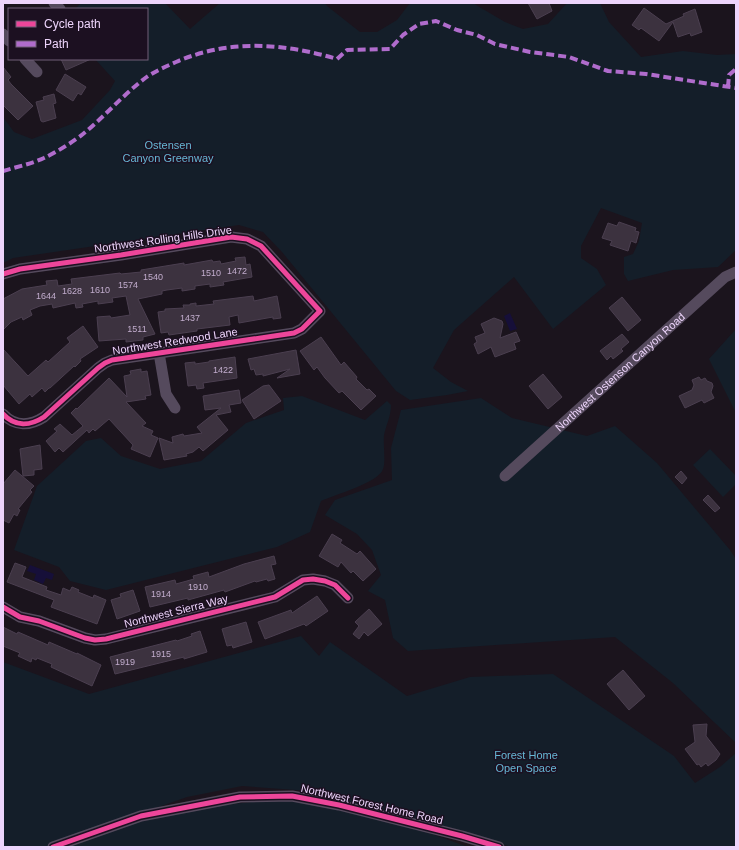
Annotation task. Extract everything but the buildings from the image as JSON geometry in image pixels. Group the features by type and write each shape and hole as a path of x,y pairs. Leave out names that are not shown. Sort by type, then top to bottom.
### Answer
{"street":[{"path":"26,60 37,72"},
{"name":"Northwest Rolling Hills Drive","path":"3,274 20,269 121,255 231,237 247,239 261,246 320,311"},
{"name":"Northwest Ostenson Canyon Road","path":"505,476 725,277 736,272"},
{"name":"Northwest Redwood Lane","path":"3,414 13,422 21,424 37,422 104,363 112,360 294,333 302,329 320,311"},
{"path":"159,353 166,394 175,408"},
{"name":"Northwest Sierra Way","path":"3,607 20,617 39,621 85,638 95,640 106,639 275,597 303,580 313,579 325,581 335,585 348,598"},
{"name":"Northwest Forest Home Road","path":"53,847 140,816 240,797 292,796 339,805 462,836 499,847"}],"green space":[{"name":"Ostensen Canyon Greenway","path":"81,3 165,3 190,29 220,3 325,3 360,32 377,32 397,20 410,3 474,3 505,22 523,29 548,24 567,3 600,3 609,22 641,57 683,51 717,55 736,54 736,250 718,267 673,270 628,281 624,274 624,257 633,254 639,241 642,223 601,208 581,246 581,258 597,269 606,285 553,329 514,277 454,330 433,368 451,382 468,391 410,400 396,391 282,252 263,232 239,225 13,258 3,263 3,117 14,132 32,139 82,120 110,90 115,81 96,60 148,60 148,8 76,8"},
{"path":"736,329 736,410 735,411 709,359"},
{"path":"302,396 365,420 387,401 391,405 384,435 384,466 380,474 374,479 356,488 321,501 310,532 277,547 106,590 70,581 59,567 14,550 37,486 86,441 101,438 121,456 160,469 201,461 246,423 284,410 283,398"},
{"path":"481,398 512,418 587,436 615,426 657,463 730,550 736,559 736,743 673,683 615,637 408,651 393,638 385,600 368,591 381,575 372,550 357,534 325,515 335,500 392,480 391,448 401,410"},
{"path":"710,449 736,476 736,484 723,497 693,465"},
{"name":"Forest Home Open Space","path":"301,636 319,656 330,642 407,696 470,677 553,674 674,756 695,783 720,767 736,753 736,847 511,847 479,836 334,801 324,792 242,786 187,797 45,847 3,847 3,662 89,694"},
{"path":"291,798 407,825 468,847 63,847 160,816 218,806"}],"shaded area":[{"path":"510,313 517,329 510,331 504,316"},
{"path":"30,565 54,574 52,580 46,578 43,584 34,580 36,574 27,571"}],"marked path":[{"path":"3,171 29,164 64,147 83,134 128,92 148,76 172,64 196,55 216,50 256,46 297,49 337,59 347,50 390,49 403,35 419,24 436,21 457,30 477,35 495,44 530,52 569,57 608,71 646,74 736,88"},
{"path":"728,87 729,75 736,69"}],"cycle path":[{"path":"3,274 20,269 121,255 231,237 247,239 261,246 320,311 302,329 294,333 112,360 98,368 39,420 23,424 12,421 3,414"},
{"path":"3,607 20,617 39,621 85,638 95,640 106,639 275,597 303,580 313,579 325,581 335,585 348,598"},
{"path":"53,847 141,816 240,797 292,796 339,805 462,836 499,847"}]}
